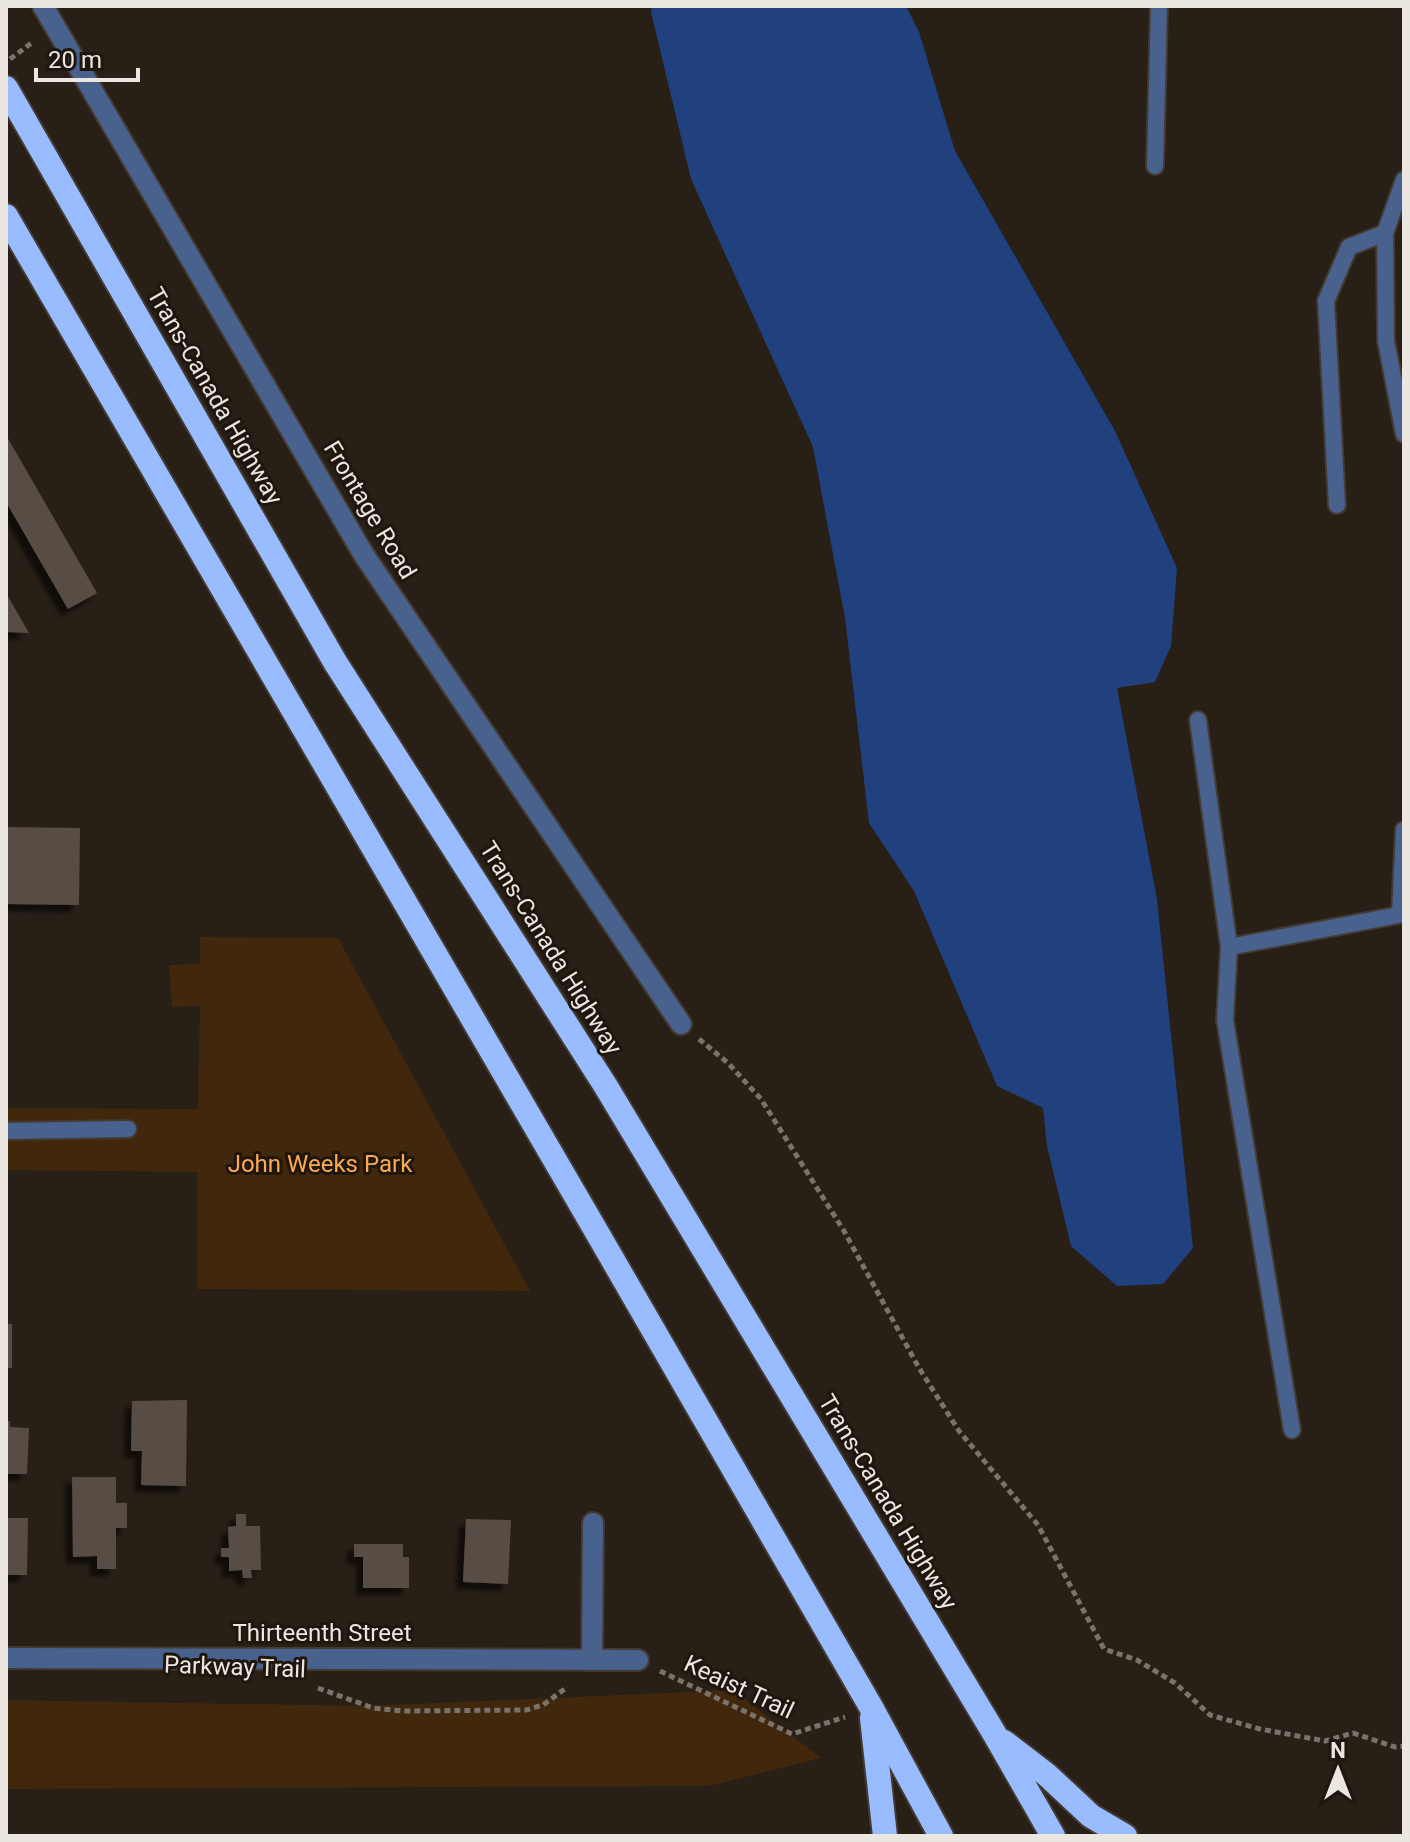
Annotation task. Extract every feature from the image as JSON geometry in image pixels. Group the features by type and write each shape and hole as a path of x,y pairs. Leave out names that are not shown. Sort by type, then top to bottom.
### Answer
{"highway":[{"name":"Trans-Canada Highway","path":"6,88 335,662 605,1085 1053,1836"},
{"path":"6,216 13,235 871,1707 941,1836"},
{"path":"871,1707 885,1836"},
{"path":"994,1733 1047,1775 1091,1816 1125,1836"}],"street":[{"name":"Frontage Road","path":"43,6 364,555 681,1024"},
{"path":"592,1660 593,1523"},
{"name":"Thirteenth Street","path":"6,1658 638,1660"}],"lane":[{"path":"1155,166 1159,6"},
{"path":"1404,180 1385,233 1386,341 1404,434"},
{"path":"1337,505 1326,301 1349,247 1385,233"},
{"path":"1198,720 1229,947 1225,1020 1292,1430"},
{"path":"1229,947 1402,914 1404,830"},
{"path":"6,1131 128,1129"}],"path":[{"path":"681,1024 728,1063 761,1099 844,1231 919,1368 959,1431 1038,1525 1104,1649 1137,1660 1175,1683 1210,1715 1260,1729 1325,1741 1353,1733 1395,1747 1404,1746"},
{"name":"Keaist Trail","path":"638,1660 792,1734 871,1707"},
{"name":"Parkway Trail","path":"308,1685 373,1708 402,1711 526,1710 543,1705 566,1687"}],"green space":[{"name":"John Weeks Park","path":"200,937 338,938 530,1291 197,1289 197,1172 6,1170 6,1108 198,1109 200,1006 172,1007 169,965 200,964"},
{"path":"733,1690 821,1758 709,1786 6,1789 6,1700 369,1706"}],"water":[{"path":"652,6 906,6 919,32 955,151 1115,431 1177,568 1171,646 1155,682 1117,688 1157,899 1193,1248 1163,1284 1117,1286 1071,1246 1047,1146 1043,1108 997,1086 914,891 869,823 845,618 813,447 691,179"}],"building":[{"path":"6,435 97,593 68,609 6,502"},
{"path":"6,593 29,633 6,632"},
{"path":"6,827 80,828 79,905 6,904"},
{"path":"6,1324 12,1324 12,1368 6,1368"},
{"path":"187,1400 186,1486 141,1485 142,1451 131,1451 132,1401"},
{"path":"6,1421 10,1421 10,1427 29,1428 27,1474 6,1474"},
{"path":"72,1477 116,1477 116,1503 127,1503 127,1528 116,1528 116,1569 97,1569 97,1556 73,1557"},
{"path":"236,1514 246,1514 246,1526 260,1526 261,1570 251,1570 252,1578 243,1578 242,1570 229,1571 229,1557 221,1557 221,1548 229,1548 228,1527 236,1526"},
{"path":"6,1518 28,1518 27,1575 7,1575"},
{"path":"466,1519 511,1520 508,1584 463,1582"},
{"path":"354,1544 403,1544 403,1557 409,1557 409,1588 363,1588 363,1557 354,1557"}]}
